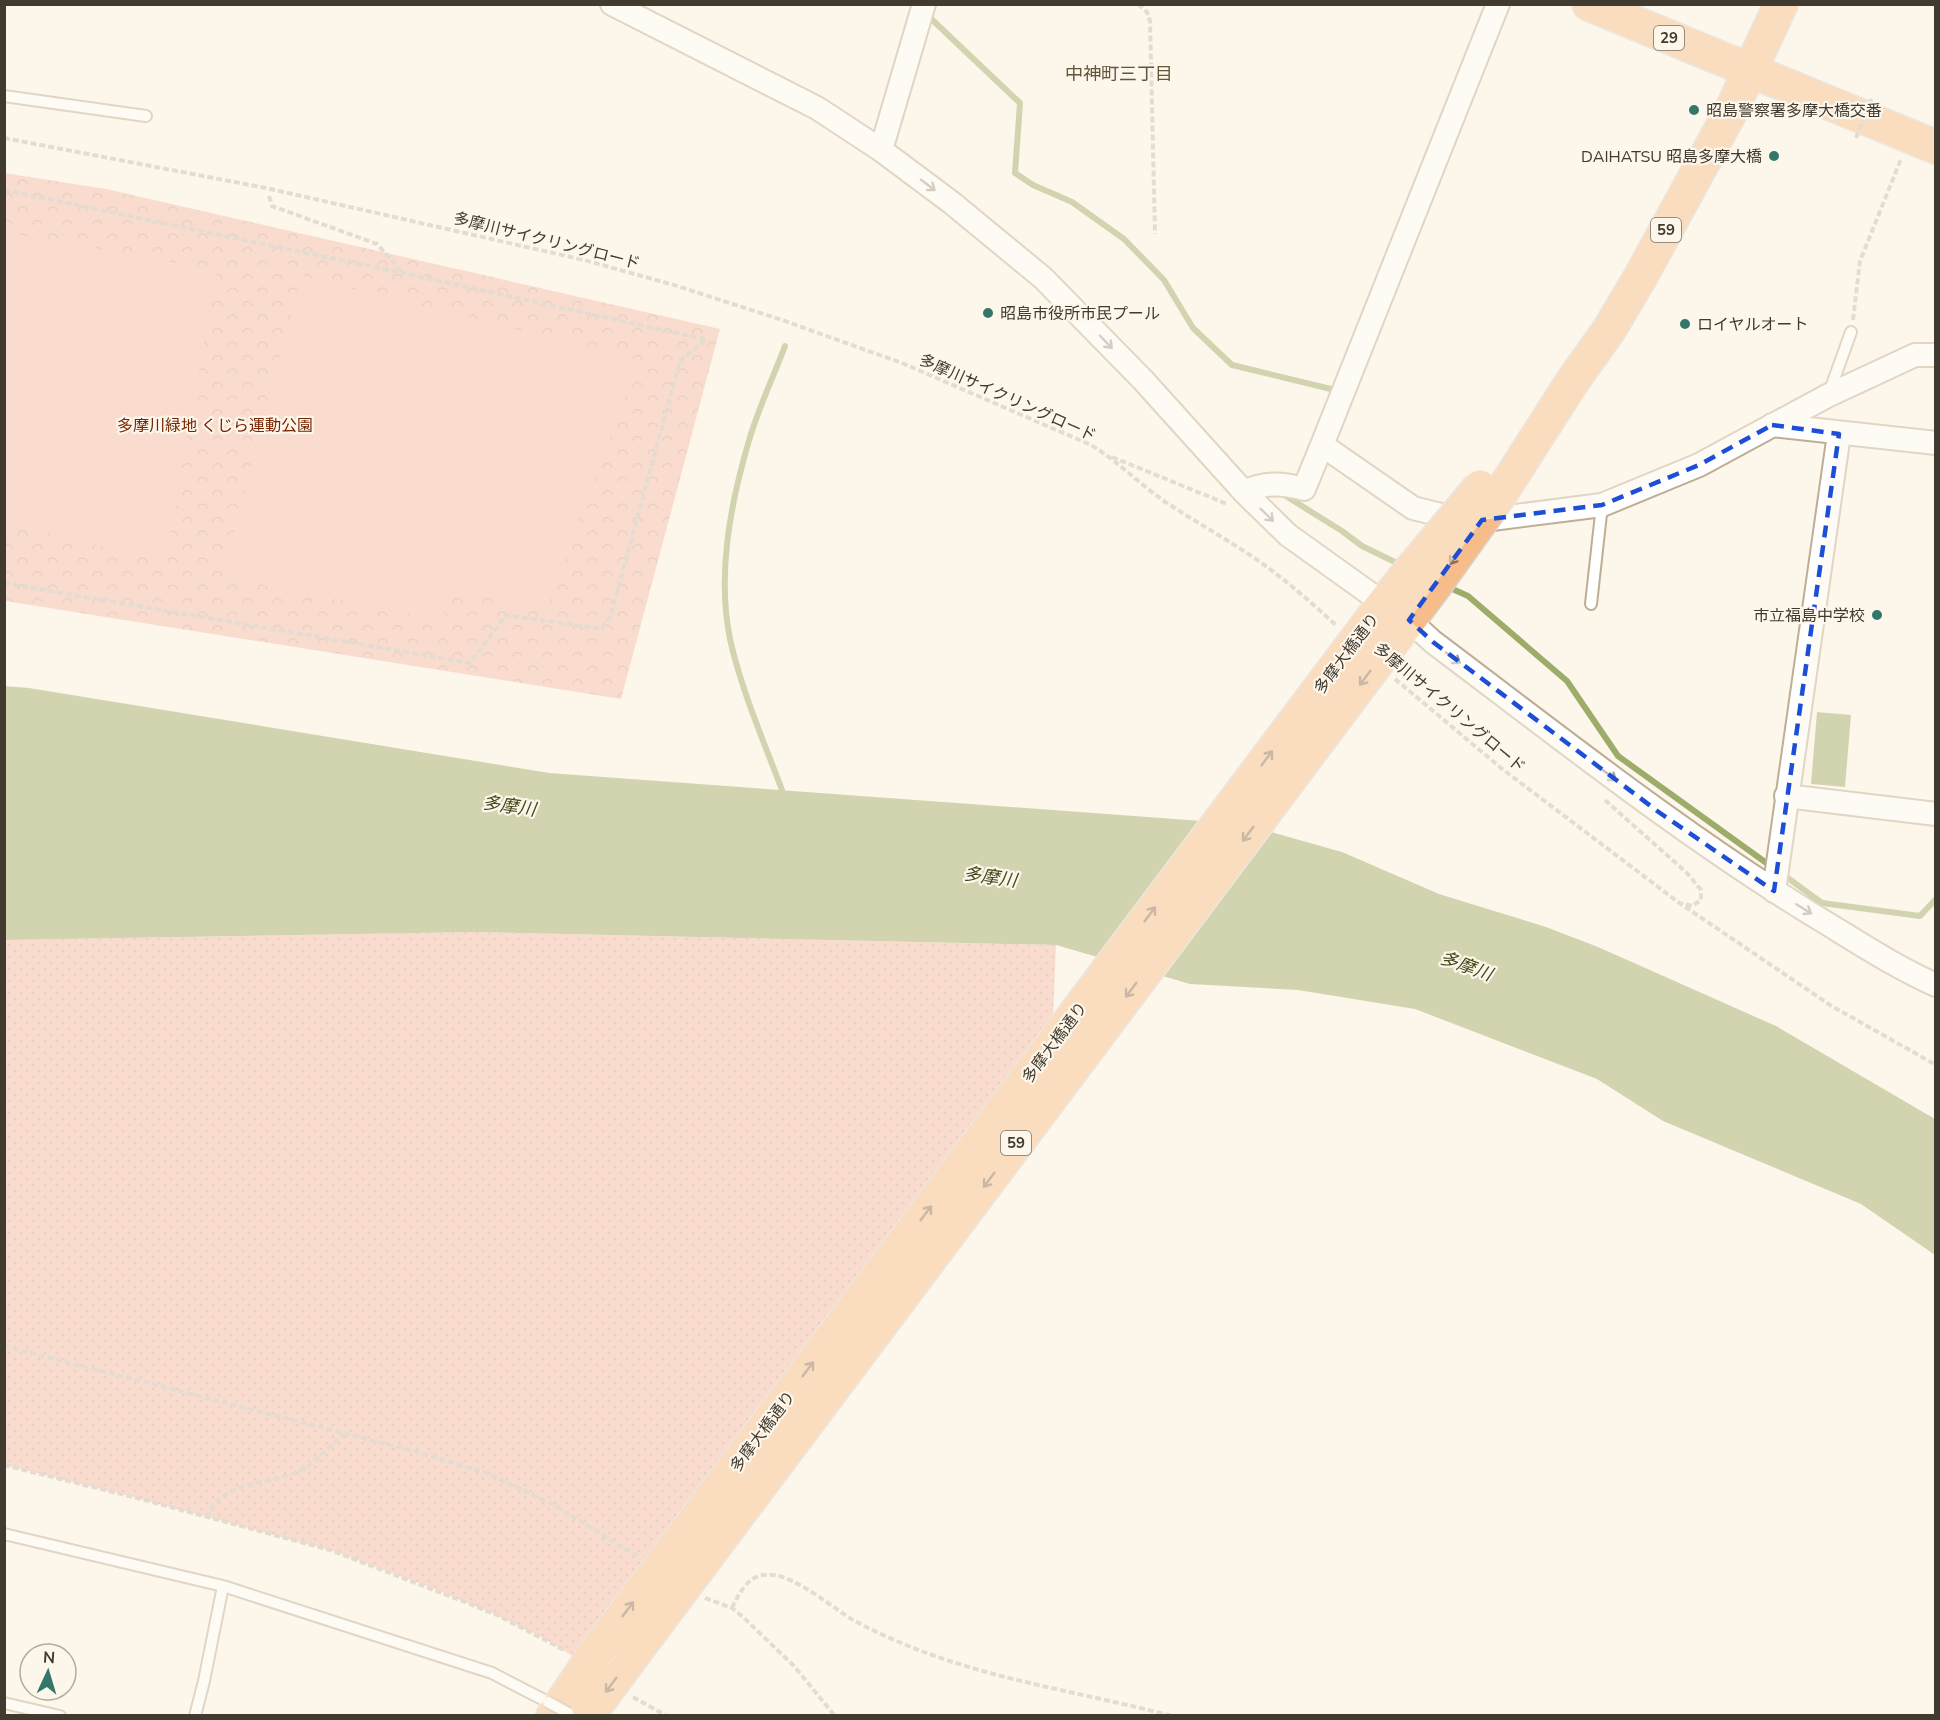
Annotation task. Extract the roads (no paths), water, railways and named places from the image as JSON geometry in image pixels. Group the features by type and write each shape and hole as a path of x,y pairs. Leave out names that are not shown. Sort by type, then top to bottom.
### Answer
{"main road":[{"name":"29","path":"1589,4 1935,147"},
{"name":"多摩大橋通り","path":"566,1712 1391,618 1491,490 1609,330 1731,111 1781,4"},
{"name":"多摩大橋通り","path":"598,1667 633,1655 1391,618"}],"street":[{"path":"612,4 817,108 882,150 952,203 1043,278 1143,380 1245,496 1288,535 1391,618 1433,642 1651,806 1776,877 1861,944 1935,985"},
{"path":"1245,496 1281,483 1304,489 1498,4"},
{"path":"882,150 922,12"},
{"path":"1322,445 1413,508 1469,522 1602,505 1699,465 1827,396 1915,355 1935,355"},
{"path":"1772,425 1935,443"},
{"path":"1776,877 1839,434"},
{"path":"1786,796 1935,814"}],"lane":[{"path":"4,96 146,116"},
{"path":"1827,396 1851,332"},
{"path":"1591,604 1602,505"},
{"path":"4,1534 223,1586 492,1673 566,1712"},
{"path":"195,1716 223,1586"},
{"path":"4,1702 60,1716"}],"water":[{"name":"多摩川","path":"4,686 29,688 549,773 1242,824 1342,852 1439,894 1546,927 1598,947 1776,1026 1935,1119 1935,1255 1861,1204 1663,1121 1597,1079 1415,1009 1298,990 1190,984 1056,945 475,932 5,940"},
{"path":"1817,712 1851,715 1845,787 1811,784"}],"waterway":[{"path":"925,13 1020,103 1015,173 1033,185 1072,202 1124,239 1164,280 1193,328 1232,365 1335,390"},
{"path":"782,790 753,715 730,639 726,615 725,566 731,516 748,444 785,346"},
{"path":"1281,493 1362,546 1403,566"},
{"path":"1448,587 1468,596 1567,681 1618,756 1772,867"},
{"path":"1781,873 1822,903 1920,916 1936,899"}],"place":[{"name":"昭島警察署多摩大橋交番","path":"1694,110"},
{"name":"DAIHATSU 昭島多摩大橋","path":"1774,156"},
{"name":"昭島市役所市民プール","path":"988,313"},
{"name":"ロイヤルオート","path":"1685,324"},
{"name":"市立福島中学校","path":"1877,615"}],"district":[{"name":"中神町三丁目","path":"1119,74"}],"park label":[{"name":"多摩川緑地 くじら運動公園","path":"215,425"}]}
